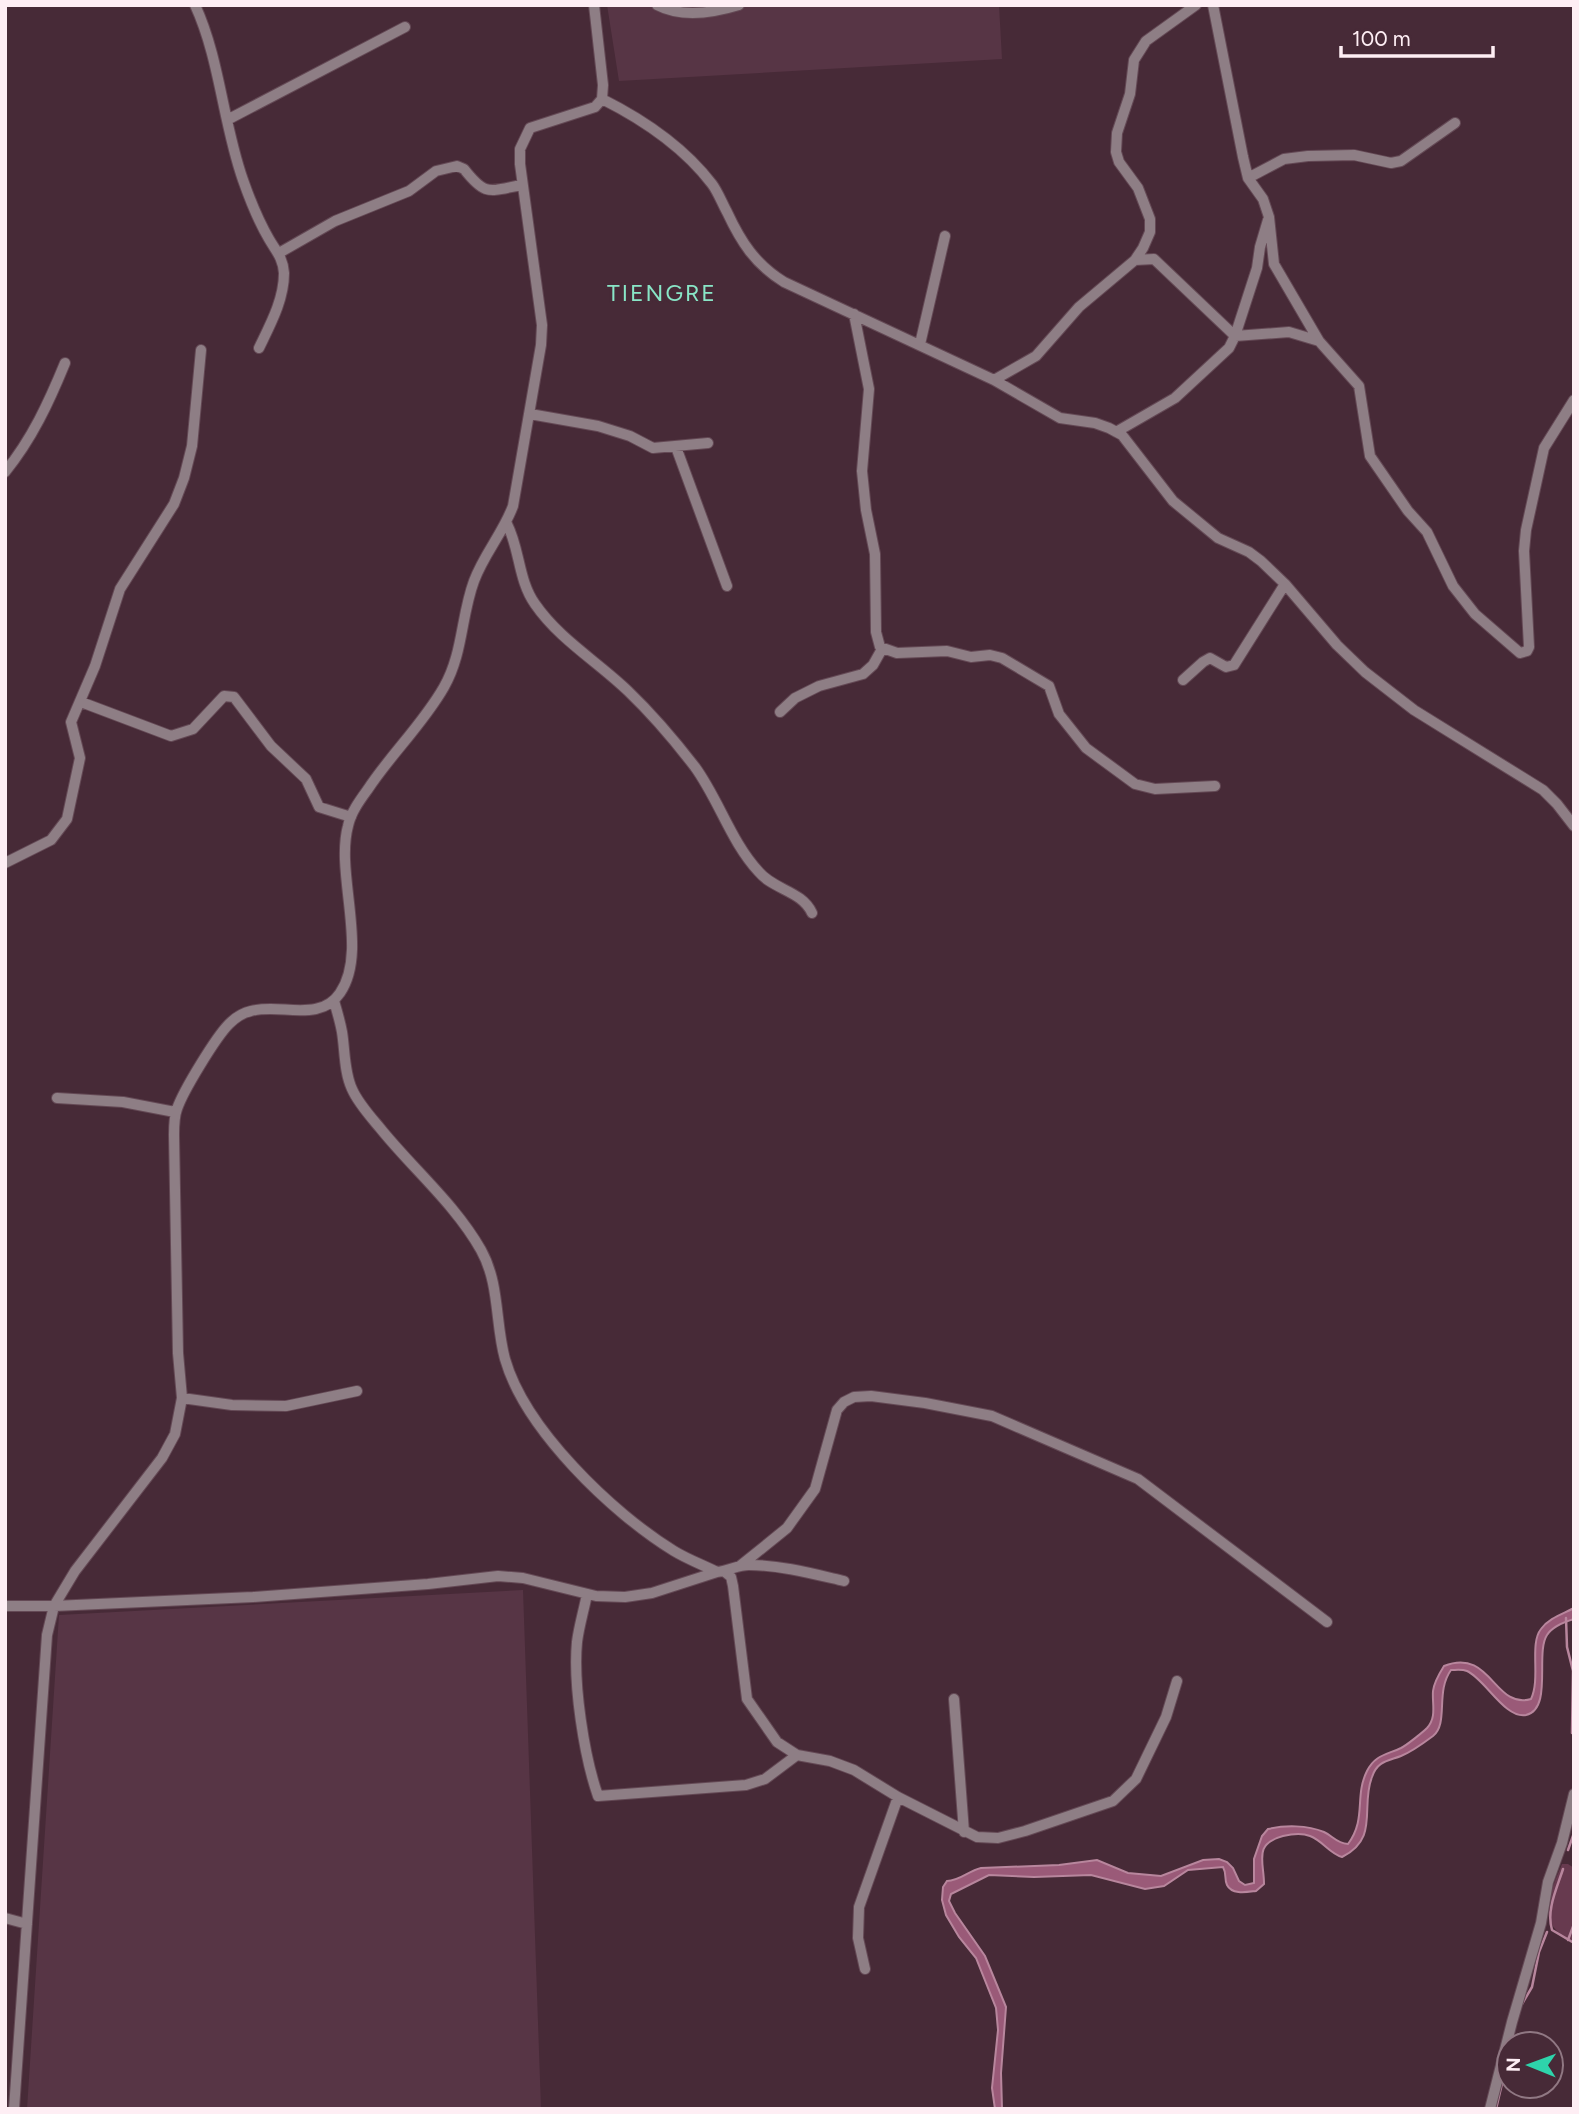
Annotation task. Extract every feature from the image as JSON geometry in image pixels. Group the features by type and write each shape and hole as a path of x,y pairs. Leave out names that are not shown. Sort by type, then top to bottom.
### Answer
{"street":[{"path":"195,5 202,22 232,146 244,183 269,239 283,262 283,290 259,348"},
{"path":"14,2109 47,1635 54,1606 93,1545 162,1458 175,1434 182,1398 178,1353 175,1112 183,1094 227,1026 239,1014 254,1010 311,1010 324,1007 334,1001 343,990 350,961 345,849 351,817 374,780 444,687 456,662 473,583 482,561 507,524 517,490 542,325 522,185 520,149 530,128 595,107 602,99 603,85 594,5"},
{"path":"657,5 703,14 739,5"},
{"path":"994,380 1036,356 1079,307 1135,260 1150,232 1150,219 1138,188 1119,162 1116,152 1117,133 1130,94 1134,60 1153,35 1196,5"},
{"path":"1213,5 1248,177 1263,199 1269,217 1274,264 1319,341 1359,386 1370,456 1408,511 1427,532 1453,586 1475,614 1520,653 1527,651 1529,646 1524,551 1525,530 1536,475 1544,448 1574,400"},
{"path":"227,120 405,27"},
{"path":"602,99 628,111 664,136 691,160 713,186 740,240 767,271 994,380 1060,418 1095,424 1116,432 1180,507 1218,538 1249,552 1261,561 1365,672 1414,710 1543,790 1574,826"},
{"path":"1248,177 1284,159 1308,156 1354,155 1391,163 1401,162 1455,123"},
{"path":"279,253 335,222 401,195 436,172 452,167 464,169 477,185 486,190 522,185"},
{"path":"1116,432 1175,398 1229,348 1256,268 1269,217"},
{"path":"920,344 946,236"},
{"path":"1135,260 1154,259 1235,336 1289,332 1319,341"},
{"path":"854,314 869,389 862,471 875,554 877,639 883,649 897,653 947,651 971,657 990,654 1002,658 1049,686 1059,714 1075,736 1096,756 1135,784 1155,789 1216,786"},
{"path":"5,863 51,840 67,819 80,758 71,722 81,702 120,589 174,504 184,478 192,446 201,350"},
{"path":"5,472 34,429 65,363"},
{"path":"530,414 598,426 630,436 653,448 708,443"},
{"path":"676,447 727,586"},
{"path":"507,524 513,537 526,590 536,605 558,631 629,692 664,730 696,769 743,851 760,874 805,901 812,914"},
{"path":"1183,680 1207,659 1214,659 1226,667 1234,665 1285,584"},
{"path":"780,712 795,698 819,686 863,674 873,665 883,649"},
{"path":"81,702 171,736 193,729 224,696 234,697 271,746 306,779 320,807 351,817"},
{"path":"334,1001 352,1089 397,1150 463,1223 483,1253 498,1305 505,1359 548,1438 615,1508 674,1552 731,1577 747,1699 777,1742 797,1755 830,1761 853,1770 964,1832 977,1837 998,1838 1113,1801 1136,1779 1166,1717 1177,1681"},
{"path":"57,1098 123,1102 175,1112"},
{"path":"182,1398 232,1405 286,1406 356,1391"},
{"path":"740,1566 788,1528 815,1489 837,1410 844,1402 854,1397 871,1396 992,1416 1138,1479 1327,1622"},
{"path":"5,1606 253,1597 498,1576 523,1578 587,1594 625,1597 652,1594 740,1566 761,1566 844,1581"},
{"path":"587,1594 577,1640 576,1668 588,1766 598,1796 746,1785 765,1779 797,1755"},
{"path":"954,1699 964,1832"},
{"path":"1490,2109 1541,1923 1548,1881 1562,1843 1574,1794"},
{"path":"865,1969 858,1938 859,1907 898,1797"},
{"path":"5,1918 27,1924"}],"shaded area":[{"path":"607,5 999,5 1002,59 619,81"},
{"path":"523,1590 541,2109 27,2109 59,1615"},
{"path":"1574,1608 1574,1619 1559,1625 1547,1635 1542,1654 1541,1692 1534,1711 1518,1715 1503,1705 1474,1675 1467,1671 1451,1670 1444,1688 1438,1730 1413,1749 1377,1768 1369,1788 1365,1831 1354,1849 1342,1857 1310,1836 1293,1834 1274,1839 1267,1844 1262,1854 1264,1884 1256,1891 1240,1892 1229,1888 1223,1867 1188,1870 1164,1886 1145,1889 1091,1875 989,1875 951,1894 949,1901 985,1956 1006,2007 1001,2073 1002,2109 995,2109 992,2088 998,2030 996,2008 976,1958 946,1915 942,1900 943,1887 947,1881 981,1868 1059,1865 1097,1860 1128,1873 1161,1876 1203,1860 1219,1859 1233,1868 1239,1881 1245,1885 1254,1883 1254,1859 1262,1836 1268,1829 1289,1826 1310,1828 1348,1844 1357,1825 1361,1790 1367,1771 1377,1759 1404,1746 1430,1724 1434,1684 1444,1666 1460,1662 1472,1665 1508,1696 1519,1700 1531,1699 1534,1691 1538,1635 1548,1622"},
{"path":"1562,1864 1574,1868 1574,1943 1554,1927 1549,1918 1549,1899"}],"waterway":[{"path":"1566,1618 1567,1647 1573,1671 1572,1733"},
{"path":"1568,1850 1574,1833"},
{"path":"1563,1869 1550,1915 1552,1930 1574,1943"},
{"path":"1568,1940 1574,1924"},
{"path":"1522,2004 1532,1987 1539,1952 1547,1932"},
{"path":"1496,2109 1498,2100"}],"district":[{"name":"TIENGRE","path":"662,293"}]}
